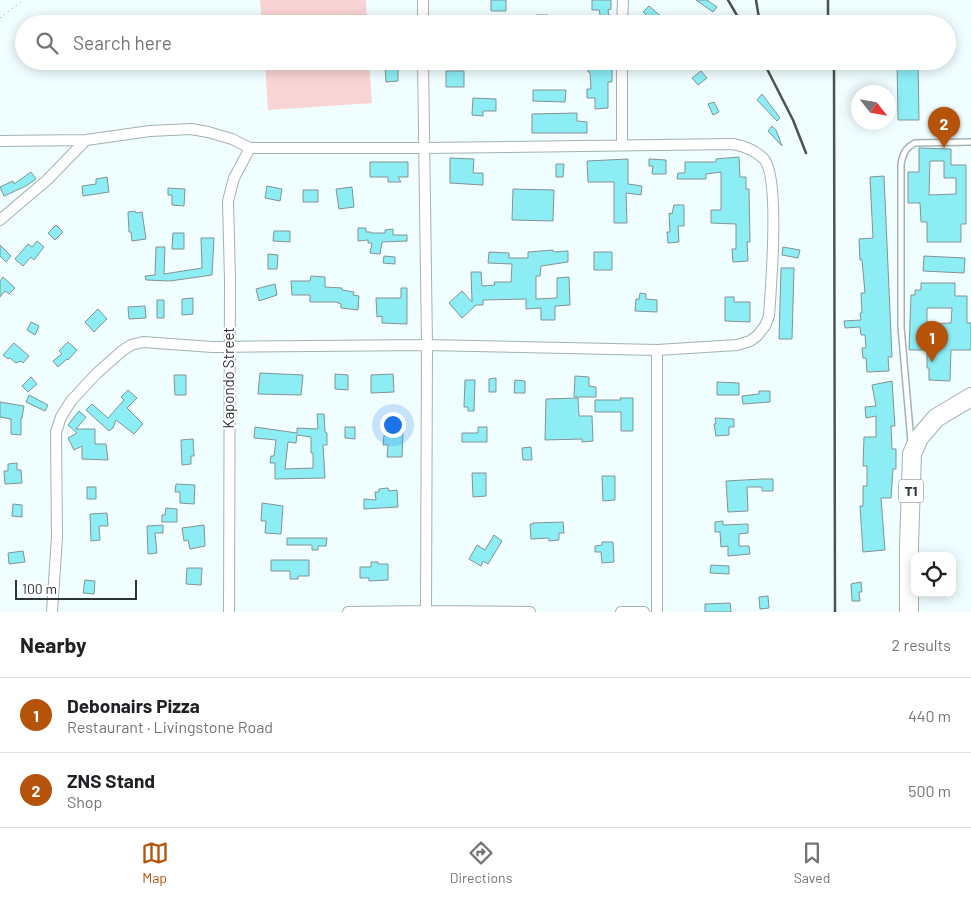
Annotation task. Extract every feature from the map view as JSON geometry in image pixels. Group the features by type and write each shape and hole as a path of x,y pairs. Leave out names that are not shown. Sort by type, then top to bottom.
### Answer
{"highway":[{"name":"T1","path":"909,612 912,454 919,438 936,418 971,397"}],"street":[{"path":"423,0 423,15"},
{"path":"622,15 623,0"},
{"path":"423,70 427,345 426,611"},
{"path":"622,70 622,145"},
{"path":"0,141 86,140 150,131 191,129 232,139 250,148 733,144 743,146 764,160 770,176 773,202 769,316 765,326 750,341 737,346 657,350 427,345 229,347 143,342 131,345 110,360 71,401 61,417 56,432 57,537 52,612"},
{"path":"0,220 47,180 86,140"},
{"name":"Kapondo Street","path":"229,612 230,280 228,201 234,178 250,148"},
{"path":"657,350 657,612"},
{"path":"229,612 238,612"},
{"path":"348,612 530,612"},
{"path":"621,612 644,612"}],"lane":[{"path":"912,454 900,327 901,164 907,147 915,143 971,142"}],"path":[{"path":"0,18 23,0"}],"shaded area":[{"path":"260,0 366,0 367,15 261,15"},
{"path":"266,70 370,70 372,103 268,110"}],"building":[{"path":"491,0 506,0 506,11 491,11"},
{"path":"592,0 611,0 609,15 600,15 599,10 592,10"},
{"path":"696,0 707,0 717,7 713,12"},
{"path":"649,6 660,15 647,15 643,12"},
{"path":"385,70 398,70 398,81 386,82"},
{"path":"588,70 612,70 612,82 608,82 608,108 595,109 595,98 587,98 587,89 591,89 590,72"},
{"path":"897,70 918,70 919,120 898,120"},
{"path":"446,71 464,71 464,87 446,87"},
{"path":"701,71 707,78 698,85 692,78"},
{"path":"533,90 566,90 565,102 533,101"},
{"path":"762,94 780,118 777,121 757,100"},
{"path":"473,98 496,99 496,111 483,111 483,116 472,115"},
{"path":"714,102 719,112 713,115 708,104"},
{"path":"577,113 577,121 587,122 587,133 532,133 532,114"},
{"path":"772,126 776,130 782,146 768,131"},
{"path":"919,148 951,149 951,165 966,165 966,224 961,224 961,242 927,242 927,222 921,222 920,203 908,203 908,172 919,172","holes":["930,161 944,161 944,178 956,178 956,194 929,195"]},
{"path":"739,157 740,177 746,177 746,189 749,189 750,242 747,242 748,261 733,262 732,249 736,249 736,224 711,223 711,210 721,210 721,172 706,174 706,179 677,179 678,173 685,173 685,162 716,162 716,159"},
{"path":"450,158 474,159 473,173 483,173 483,185 450,183"},
{"path":"628,159 628,184 642,186 641,195 626,193 627,223 614,223 614,182 588,182 587,161"},
{"path":"649,159 666,160 666,174 652,174 653,166 649,166"},
{"path":"370,162 408,162 408,177 398,177 401,182 388,182 388,177 370,177"},
{"path":"556,164 564,164 563,177 556,177"},
{"path":"31,172 36,179 4,196 0,187 13,181 14,184"},
{"path":"884,176 892,357 888,357 889,371 867,372 866,358 863,358 862,348 866,348 865,335 861,335 860,327 845,328 844,321 861,320 861,293 865,293 859,239 873,238 870,177"},
{"path":"107,177 109,192 83,196 82,186 96,184 96,179"},
{"path":"267,186 282,189 280,201 265,198"},
{"path":"352,187 354,207 339,209 336,189"},
{"path":"168,188 185,189 184,206 172,205 172,195 168,195"},
{"path":"513,189 554,190 553,221 512,220"},
{"path":"303,190 318,190 318,202 303,202"},
{"path":"674,205 684,205 684,226 678,226 679,242 668,243 667,232 670,232 669,213 672,214"},
{"path":"135,211 136,213 142,212 146,239 132,241 131,232 129,232 128,212"},
{"path":"56,225 63,232 55,240 48,233"},
{"path":"358,228 366,228 366,232 371,233 385,233 385,230 393,229 393,235 407,235 407,241 382,242 380,254 370,253 372,243 368,243 368,240 358,241"},
{"path":"274,231 290,231 290,242 273,241"},
{"path":"173,233 184,233 184,249 172,249"},
{"path":"201,238 214,238 212,275 170,281 146,280 145,276 155,275 156,247 165,247 164,274 202,268"},
{"path":"37,241 44,247 34,260 31,257 23,266 15,259 28,244 32,247"},
{"path":"0,245 11,256 6,262 0,256"},
{"path":"783,247 800,250 798,258 782,255"},
{"path":"553,250 554,252 568,251 568,262 541,266 540,276 536,276 536,299 557,298 557,278 569,277 570,305 555,306 555,320 541,320 541,308 526,309 526,299 483,300 483,305 476,305 462,318 449,303 462,291 472,302 471,272 481,272 482,286 495,285 494,282 511,282 512,264 488,263 489,252 509,253 509,258 528,258 528,252"},
{"path":"594,252 612,252 612,270 594,270"},
{"path":"268,254 278,255 277,269 268,269"},
{"path":"384,256 395,257 395,264 383,263"},
{"path":"924,256 965,258 964,273 923,271"},
{"path":"781,268 794,268 792,339 779,339"},
{"path":"311,276 325,277 325,287 342,288 342,290 354,292 353,295 359,296 358,310 341,308 341,304 336,302 310,302 310,295 292,295 291,281 310,281"},
{"path":"3,277 15,288 9,294 5,291 0,297 0,281"},
{"path":"921,283 955,283 955,296 967,296 967,323 971,323 971,350 951,350 950,381 929,380 927,350 909,350 911,295 915,295 915,290 921,290","holes":["927,308 952,308 951,323 927,324"]},
{"path":"275,284 277,295 259,301 256,289"},
{"path":"401,288 407,288 407,324 382,323 382,316 377,317 376,298 401,298"},
{"path":"640,293 646,294 646,299 657,300 657,312 635,311 636,299 639,299"},
{"path":"725,297 734,297 734,302 750,302 750,322 725,321"},
{"path":"193,298 193,314 182,315 182,299"},
{"path":"157,300 164,300 164,318 157,318"},
{"path":"145,306 146,318 129,319 128,307"},
{"path":"98,309 107,319 94,332 85,322"},
{"path":"31,322 39,326 35,335 27,330"},
{"path":"68,342 77,350 58,367 53,361 62,354 59,351"},
{"path":"14,343 29,356 23,363 21,361 16,363 3,355"},
{"path":"260,373 303,375 301,395 258,394"},
{"path":"335,374 348,375 348,390 335,389"},
{"path":"393,374 394,392 371,393 371,375"},
{"path":"174,375 186,375 186,395 175,395"},
{"path":"575,376 589,377 589,386 596,387 596,397 574,397"},
{"path":"31,377 37,384 28,392 22,386"},
{"path":"496,378 496,392 489,392 489,379"},
{"path":"465,380 475,380 474,411 468,411 468,407 464,407"},
{"path":"515,380 525,381 525,393 514,393"},
{"path":"892,381 895,426 891,426 892,449 896,449 896,469 893,469 891,498 881,498 885,550 863,552 860,506 863,506 863,486 867,486 867,466 863,466 864,437 876,437 876,416 866,418 865,407 876,406 872,385"},
{"path":"717,382 739,383 739,395 717,395"},
{"path":"128,390 137,398 127,408 143,424 134,434 116,420 113,428 109,431 86,410 92,404 108,418 124,400 121,397"},
{"path":"759,391 770,391 770,402 743,404 742,396 759,394"},
{"path":"29,395 48,405 45,411 26,402"},
{"path":"578,398 579,416 592,416 593,441 582,442 582,439 545,440 546,399"},
{"path":"620,398 633,398 633,431 621,431 621,412 595,412 595,400 621,400"},
{"path":"0,402 24,406 21,418 21,435 11,434 11,419 0,417"},
{"path":"79,411 86,417 76,429 95,429 95,444 106,444 108,460 82,459 82,446 74,450 68,438 77,433 68,425"},
{"path":"317,414 324,414 325,432 327,433 327,445 323,445 325,478 275,479 275,463 270,463 271,456 274,456 276,440 254,438 255,427 297,433 297,428 318,429","holes":["297,435 311,437 313,468 285,469 288,442 296,443"]},
{"path":"715,418 734,419 734,427 729,427 729,435 716,436"},
{"path":"345,427 355,427 355,439 345,438"},
{"path":"478,427 487,427 487,442 462,442 462,433 478,433"},
{"path":"387,431 403,432 402,457 387,457 388,445 383,445 384,435 387,435"},
{"path":"193,439 194,456 191,456 191,464 182,465 181,440"},
{"path":"531,447 532,460 523,460 522,448"},
{"path":"17,463 17,470 21,470 22,483 5,484 4,471 8,471 8,464"},
{"path":"472,473 486,473 486,496 473,497"},
{"path":"602,476 615,476 615,500 603,501"},
{"path":"773,479 773,491 762,491 762,487 747,487 748,511 728,512 726,481"},
{"path":"176,484 195,485 194,504 180,503 180,492 175,492"},
{"path":"87,487 96,487 96,499 87,499"},
{"path":"388,488 389,491 397,490 398,507 364,509 364,499 376,500 375,492 379,492 379,489"},
{"path":"262,503 283,506 281,534 265,533 266,521 261,521"},
{"path":"13,504 22,505 22,517 12,516"},
{"path":"166,508 177,509 177,522 162,522 162,515 165,515"},
{"path":"107,513 108,526 99,526 100,540 91,541 90,514"},
{"path":"723,521 723,525 748,524 748,533 739,534 739,546 749,546 750,554 728,556 728,546 721,547 720,532 715,532 715,522"},
{"path":"563,522 564,533 559,533 559,540 549,541 549,538 531,539 530,524"},
{"path":"163,525 163,533 155,533 157,553 148,554 147,526"},
{"path":"204,525 205,546 190,549 188,540 184,541 182,528"},
{"path":"494,535 502,541 488,564 483,561 481,566 469,559 477,545 485,550"},
{"path":"287,538 327,538 326,546 318,546 318,550 312,550 312,545 287,545"},
{"path":"602,542 613,542 614,562 602,563 601,552 595,552 595,546 602,545"},
{"path":"23,551 25,562 9,564 8,553"},
{"path":"271,560 309,560 309,576 298,576 298,579 290,579 290,571 271,571"},
{"path":"371,562 388,564 388,580 369,581 369,578 360,578 360,567 371,567"},
{"path":"711,565 729,566 729,574 710,573"},
{"path":"187,568 202,568 201,585 186,584"},
{"path":"85,580 95,581 94,594 83,593"},
{"path":"861,582 862,592 859,592 860,601 852,601 851,584"},
{"path":"768,596 769,608 760,609 759,597"},
{"path":"730,603 731,612 705,612 705,604"}],"railway":[{"path":"728,0 737,15"},
{"path":"756,0 758,15"},
{"path":"828,0 828,15"},
{"path":"768,70 793,120 806,153"},
{"path":"834,70 835,612"}],"place":[{"name":"ZNS Stand","path":"944,148"},
{"name":"Debonairs Pizza","path":"932,362"}]}
